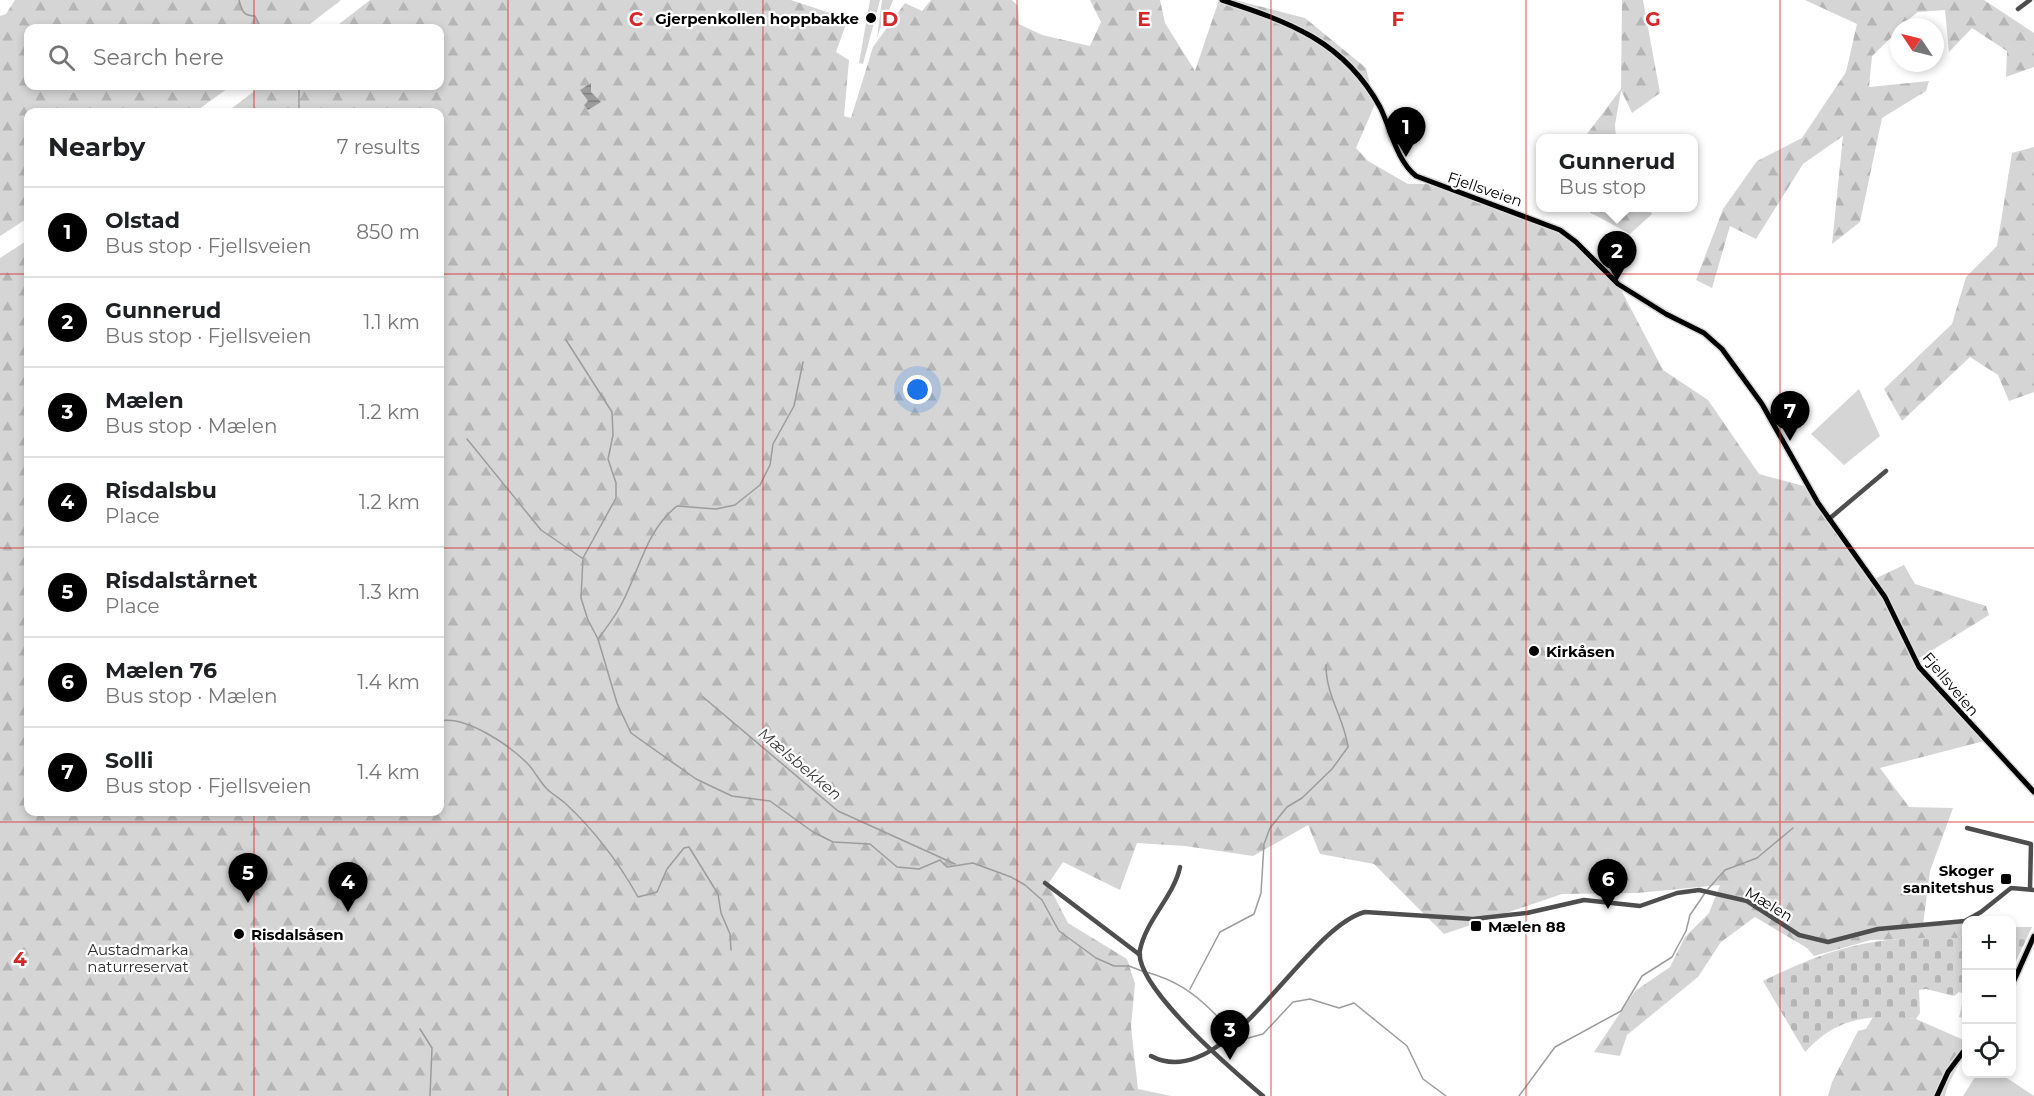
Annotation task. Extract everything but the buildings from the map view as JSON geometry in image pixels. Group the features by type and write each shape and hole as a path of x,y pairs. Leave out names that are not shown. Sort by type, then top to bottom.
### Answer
{"main road":[{"name":"Fjellsveien","path":"1222,0 1293,24 1322,43 1358,76 1371,93 1403,161 1416,176 1560,231 1625,289 1710,337 1762,404 1829,519 1885,597 1918,667 1967,723 2034,792"},
{"path":"2016,975 2034,936"},
{"path":"1937,1096 1948,1072 1962,1053"}],"street":[{"path":"2018,9 2030,0"},
{"path":"1829,519 1886,471"},
{"path":"1967,828 2031,844 2032,889"},
{"path":"1140,955 1144,940 1180,867"},
{"path":"1044,883 1140,955 1149,976 1184,1024 1232,1073 1263,1096"},
{"name":"Mælen","path":"1331,943 1354,918 1365,912 1473,919 1527,913 1584,900 1640,906 1692,890 1741,899 1799,935 1828,942 1878,929 1965,921 1981,912 2006,891 2015,887 2032,889"},
{"path":"1151,1056 1155,1062"},
{"path":"1232,1073 1239,1065"}],"green space":[{"path":"15,0 341,0 310,24 24,24 24,90 225,90 201,108 24,108 24,221 0,236 0,16 6,14"},
{"name":"Austadmarka naturreservat","path":"370,0 791,0 842,17 846,24 836,52 849,60 844,116 851,118 873,47 905,3 922,11 931,0 1012,0 1018,6 1019,24 1042,35 1090,46 1101,22 1090,0 1160,0 1165,23 1195,71 1219,0 1235,0 1305,18 1366,68 1375,104 1356,148 1368,161 1408,184 1434,184 1497,203 1557,229 1578,244 1618,284 1663,370 1708,400 1759,474 1811,488 1874,579 1904,565 1915,584 1986,606 1989,615 1913,662 1984,741 1880,768 1909,807 1953,808 1930,871 1923,925 1962,921 1962,935 1957,938 1871,940 1814,956 1807,948 1755,917 1721,942 1698,977 1627,1035 1620,1056 1594,1052 1635,991 1670,967 1685,937 1709,913 1720,885 1637,893 1562,894 1444,934 1374,864 1320,854 1308,825 1253,856 1185,846 1137,843 1120,890 1063,862 1048,884 1068,923 1127,959 1135,984 1131,1027 1138,1089 1171,1096 0,1096 0,258 24,243 24,816 444,816 444,108 232,108 256,90 444,90 444,24 339,24"},
{"name":"Gjerpenkollen hoppbakke","path":"870,0 880,0 863,64 859,63"},
{"name":"Gjerpenkollen hoppbakke","path":"882,0 893,0 888,13 886,11 877,38"},
{"path":"1622,0 1643,0 1660,93 1632,113 1621,90 1616,134 1587,134 1621,89"},
{"path":"1805,0 1984,0 2034,33 2034,67 2006,77 2007,51 1972,28 1949,52 1945,10 1918,12 1910,18 1890,18 1890,39 1872,56 1869,87 1929,81 1926,91 1882,118 1860,222 1832,244 1843,136 1803,164 1756,239 1730,226 1712,288 1696,280 1723,209 1757,161 1802,138 1846,72 1857,24"},
{"path":"2034,147 2034,392 2009,401 1998,375 1970,357 1902,421 1884,389 1952,324 1966,277 1997,246 2012,153"},
{"path":"1589,212 1651,212 1652,214 1630,234"},
{"path":"1859,389 1880,436 1844,465 1811,434"},
{"path":"2016,927 2032,927 2016,961"},
{"path":"1962,935 1962,993 1959,992 1954,996 1926,989 1919,990 1920,1013 1916,1019 1884,1017 1856,1020 1830,1031 1805,1052 1763,981 1813,959 1857,945 1903,939 1957,938"},
{"path":"1879,1015 1916,1019 1962,1039 1962,1057 1945,1096 1828,1096 1832,1082 1858,1031 1866,1029 1873,1017"},
{"path":"1974,1078 2007,1078 2034,1096 1963,1096"}],"shaded area":[{"path":"591,83 591,92 601,102 588,110 584,105 588,101 580,90"}],"waterway":[{"path":"239,0 244,12 255,16 259,24"},
{"path":"299,90 299,108"},
{"path":"566,340 612,412 613,435 608,459 616,483 616,498 583,558 581,598 588,620 598,639 617,703 631,733 696,779 732,796 770,801 813,832 833,842 870,844 897,867 919,869 940,860 947,867 973,863 1011,877 1025,885 1042,900 1059,931 1096,958 1114,966 1129,966 1142,971"},
{"path":"599,638 620,607 650,540 666,516 677,506 716,509 735,505 760,485 770,465 773,444 794,406 803,362"},
{"path":"467,439 541,530 582,558"},
{"path":"1190,989 1220,932 1254,914 1261,893 1264,844 1270,828 1287,807 1302,798 1332,769 1348,747 1329,687 1326,665"},
{"name":"Mælsbekken","path":"703,697 838,811 955,864"},
{"path":"444,721 462,722 486,733 530,766 547,789 565,803 595,835 614,859 638,897 657,892 667,869 684,848 689,847 718,894 721,913 730,934 731,950"},
{"path":"1708,889 1725,870 1757,858 1793,828"},
{"path":"1519,1096 1555,1047 1621,1011 1642,976 1672,957 1686,931 1690,915 1705,893"},
{"path":"1146,972 1175,983 1191,993 1241,1040 1263,1034 1293,1002 1310,999 1339,1008 1354,1003 1407,1046 1423,1079 1446,1096"},
{"path":"420,1029 432,1048 430,1096"}],"place":[{"name":"Gjerpenkollen hoppbakke","path":"871,18"},
{"name":"Olstad","path":"1406,157"},
{"name":"Gunnerud","path":"1617,281"},
{"name":"Solli","path":"1790,441"},
{"name":"Kirkåsen","path":"1534,651"},
{"name":"Skoger sanitetshus","path":"2006,879"},
{"name":"Risdalstårnet","path":"248,903"},
{"name":"Mælen 76","path":"1608,909"},
{"name":"Risdalsbu","path":"348,912"},
{"name":"Mælen 88","path":"1476,926"},
{"name":"Risdalsåsen","path":"239,934"},
{"name":"Mælen","path":"1230,1060"}]}
